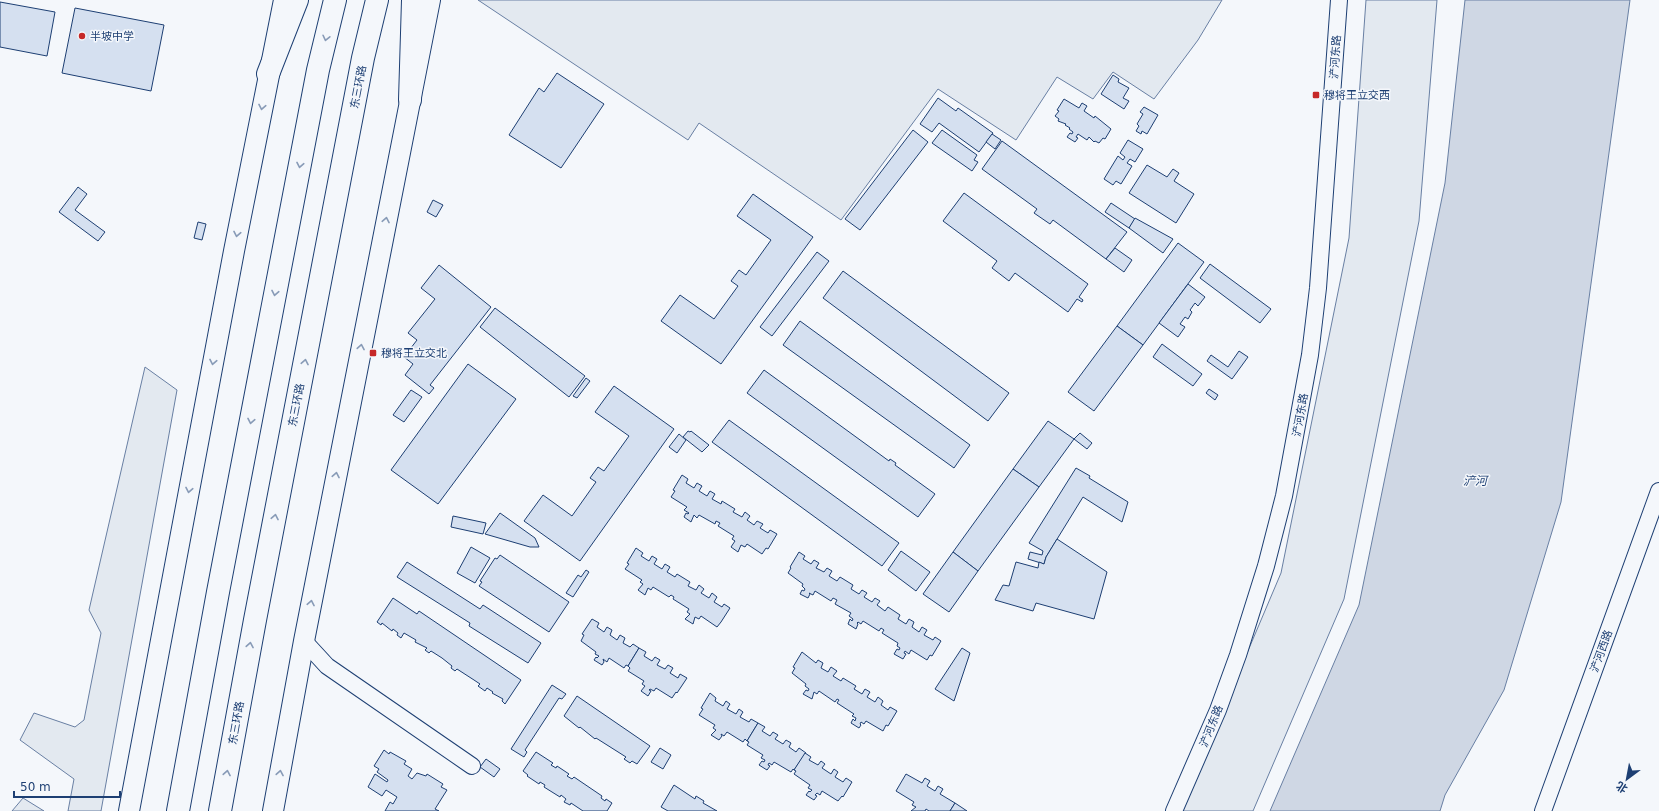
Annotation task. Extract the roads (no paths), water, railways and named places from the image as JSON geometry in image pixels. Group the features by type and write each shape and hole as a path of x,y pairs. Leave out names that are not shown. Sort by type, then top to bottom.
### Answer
{"highway":[{"path":"268,74 297,0"},
{"path":"178,811 218,592 315,86 335,0"},
{"name":"东三环路","path":"220,811 255,620 362,66 377,0"},
{"path":"410,100 413,0"}],"main road":[{"path":"129,811 268,74 284,0"},
{"path":"273,811 304,641 430,0"}],"street":[{"name":"浐河东路","path":"1174,811 1218,710 1238,655 1266,566 1287,481 1310,355 1318,288 1339,0"},
{"name":"浐河西路","path":"1543,811 1659,490"},
{"path":"304,641 327,666 472,766"}],"water":[{"name":"浐河","path":"1465,0 1630,0 1561,502 1504,690 1445,795 1440,811 1270,811 1359,605 1445,183"}],"place":[{"name":"半坡中学","path":"82,36"},
{"name":"穆将王立交西","path":"1316,95"},
{"name":"穆将王立交北","path":"373,353"}]}
